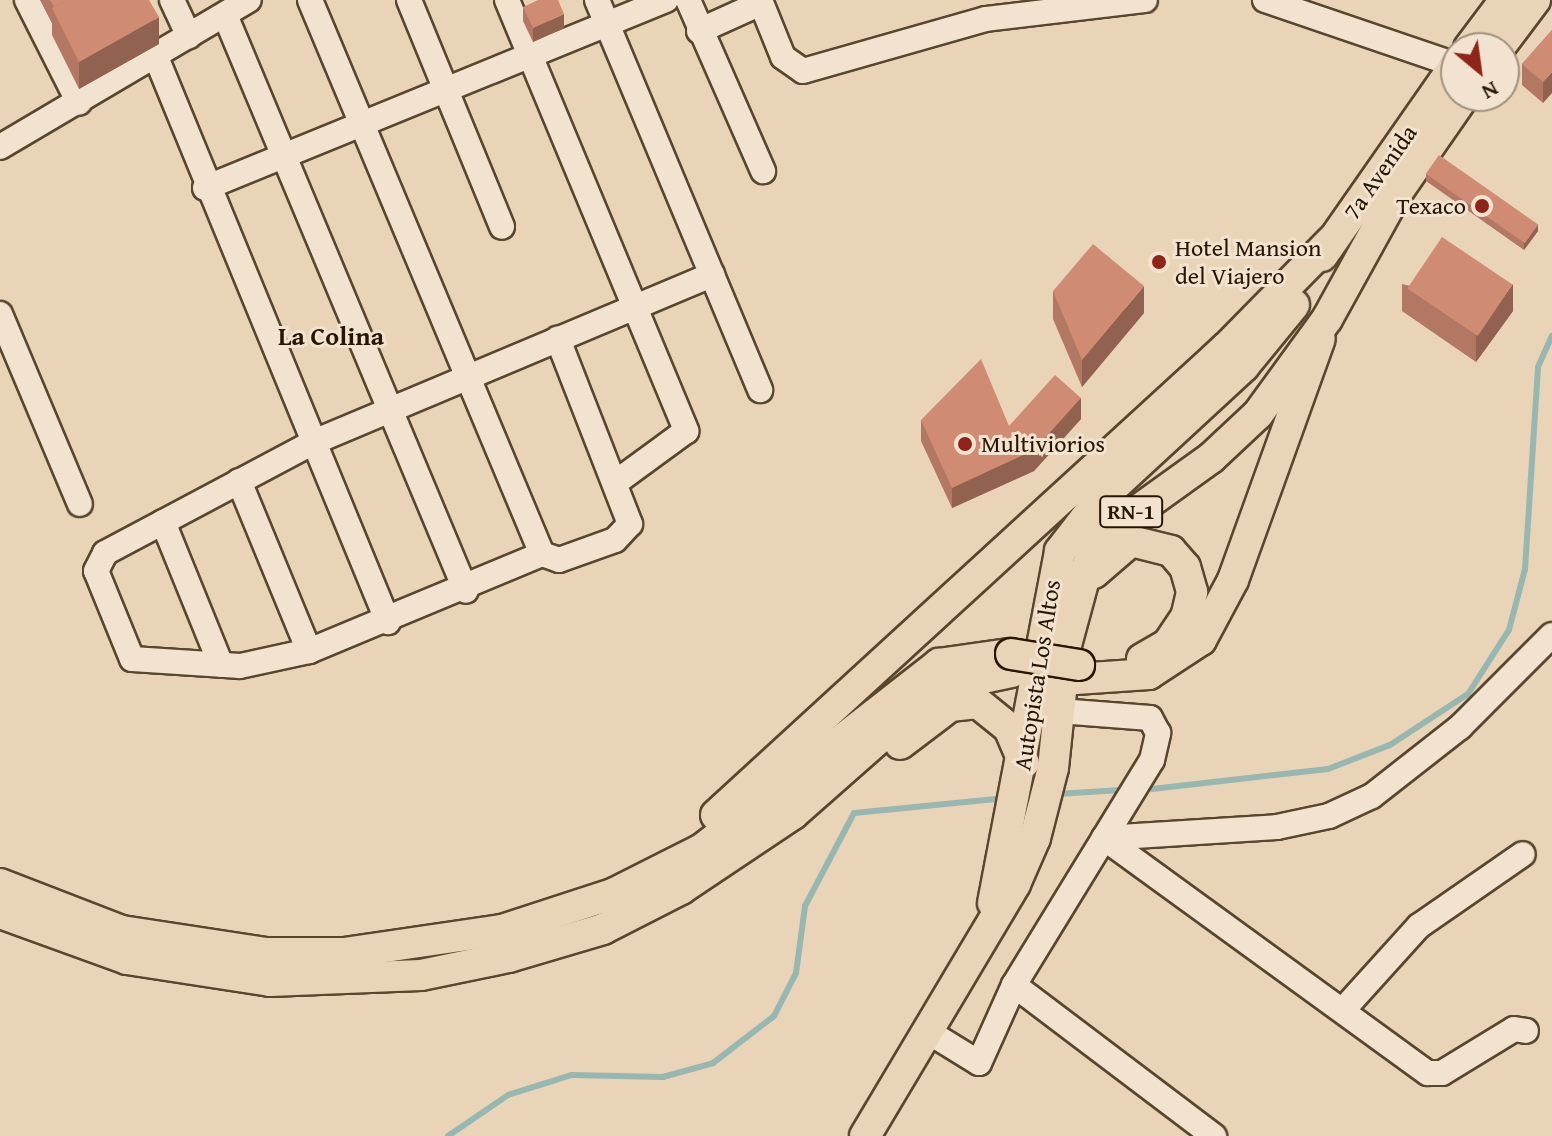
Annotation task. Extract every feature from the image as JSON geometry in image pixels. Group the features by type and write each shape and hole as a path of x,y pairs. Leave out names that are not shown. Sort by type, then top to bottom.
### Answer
{"main road":[{"path":"1481,32 1505,0"},
{"path":"1511,32 1535,0"},
{"name":"7a Avenida","path":"1331,241 1440,88"},
{"name":"7a Avenida","path":"1327,319 1396,194 1453,112"},
{"path":"571,906 677,845 743,795 1258,319 1331,241"},
{"name":"Autopista Los Altos","path":"865,1136 988,924 1021,838 1033,766 1045,603 1060,551 1100,499 1244,366 1289,313 1331,241"},
{"path":"0,884 122,931 266,953 425,945 571,906 702,849 939,664 1012,663 1078,672 1149,674 1201,640 1233,580 1327,319"},
{"name":"Autopista Los Altos","path":"1033,766 1059,711 1076,597 1094,542 1236,438 1327,319"},
{"path":"1076,597 1105,557 1131,541 1171,551 1192,592 1186,617 1158,650 1122,665 1078,672"},
{"path":"603,929 726,864 936,688 1012,663"},
{"path":"0,913 127,959 270,981 421,975 603,929 773,854 950,706 986,704 1009,728 1033,766"}],"street":[{"path":"27,0 79,103"},
{"path":"172,0 189,36"},
{"path":"0,147 249,0"},
{"path":"310,0 542,554"},
{"path":"409,0 502,227"},
{"path":"507,0 686,434 615,483"},
{"path":"597,0 760,390"},
{"path":"205,188 666,0"},
{"path":"688,0 763,171"},
{"path":"699,31 761,1 783,57 803,71 986,19 1145,0"},
{"path":"1265,0 1440,60"},
{"path":"225,15 466,591"},
{"path":"156,57 205,188 388,622"},
{"path":"558,339 630,518 622,535 559,560 542,554 466,591 309,651 221,665 137,662 125,649 96,565 163,522 314,442 633,307 712,275"},
{"path":"0,314 80,504"},
{"path":"239,481 309,651"},
{"path":"163,522 221,665"},
{"path":"1104,838 1277,827 1372,796 1460,727 1552,635"},
{"path":"927,1031 979,1063 1014,985 1147,770 1157,728 1140,715 1059,711"},
{"path":"1104,838 1435,1075 1509,1032 1526,1031"},
{"path":"1343,1010 1419,926 1523,854"},
{"path":"1014,985 1214,1136"}],"building":[{"path":"50,0 66,0 54,7"},
{"path":"66,0 149,0 159,17 79,62 52,8"},
{"path":"538,0 558,0 564,14 533,28 523,7"},
{"path":"1552,30 1552,72 1543,82 1522,64"},
{"name":"Texaco","path":"1439,155 1538,224 1525,243 1426,174"},
{"path":"1442,237 1512,285 1478,336 1407,288"},
{"path":"1093,244 1144,286 1082,360 1053,291"},
{"name":"Multiviorios","path":"981,359 1009,426 1055,375 1081,398 1034,450 952,488 921,420"}],"waterway":[{"path":"1152,789 1328,769 1390,745 1468,694 1509,630 1525,569 1538,367 1552,336"},
{"path":"1057,794 1121,790"},
{"path":"448,1136 508,1095 572,1075 663,1077 713,1063 774,1016 796,973 805,906 854,813 1006,798"}],"place":[{"name":"Texaco","path":"1482,206"},
{"name":"Hotel Mansion del Viajero","path":"1159,262"},
{"name":"Multiviorios","path":"965,444"}],"district":[{"name":"La Colina","path":"331,336"}]}
